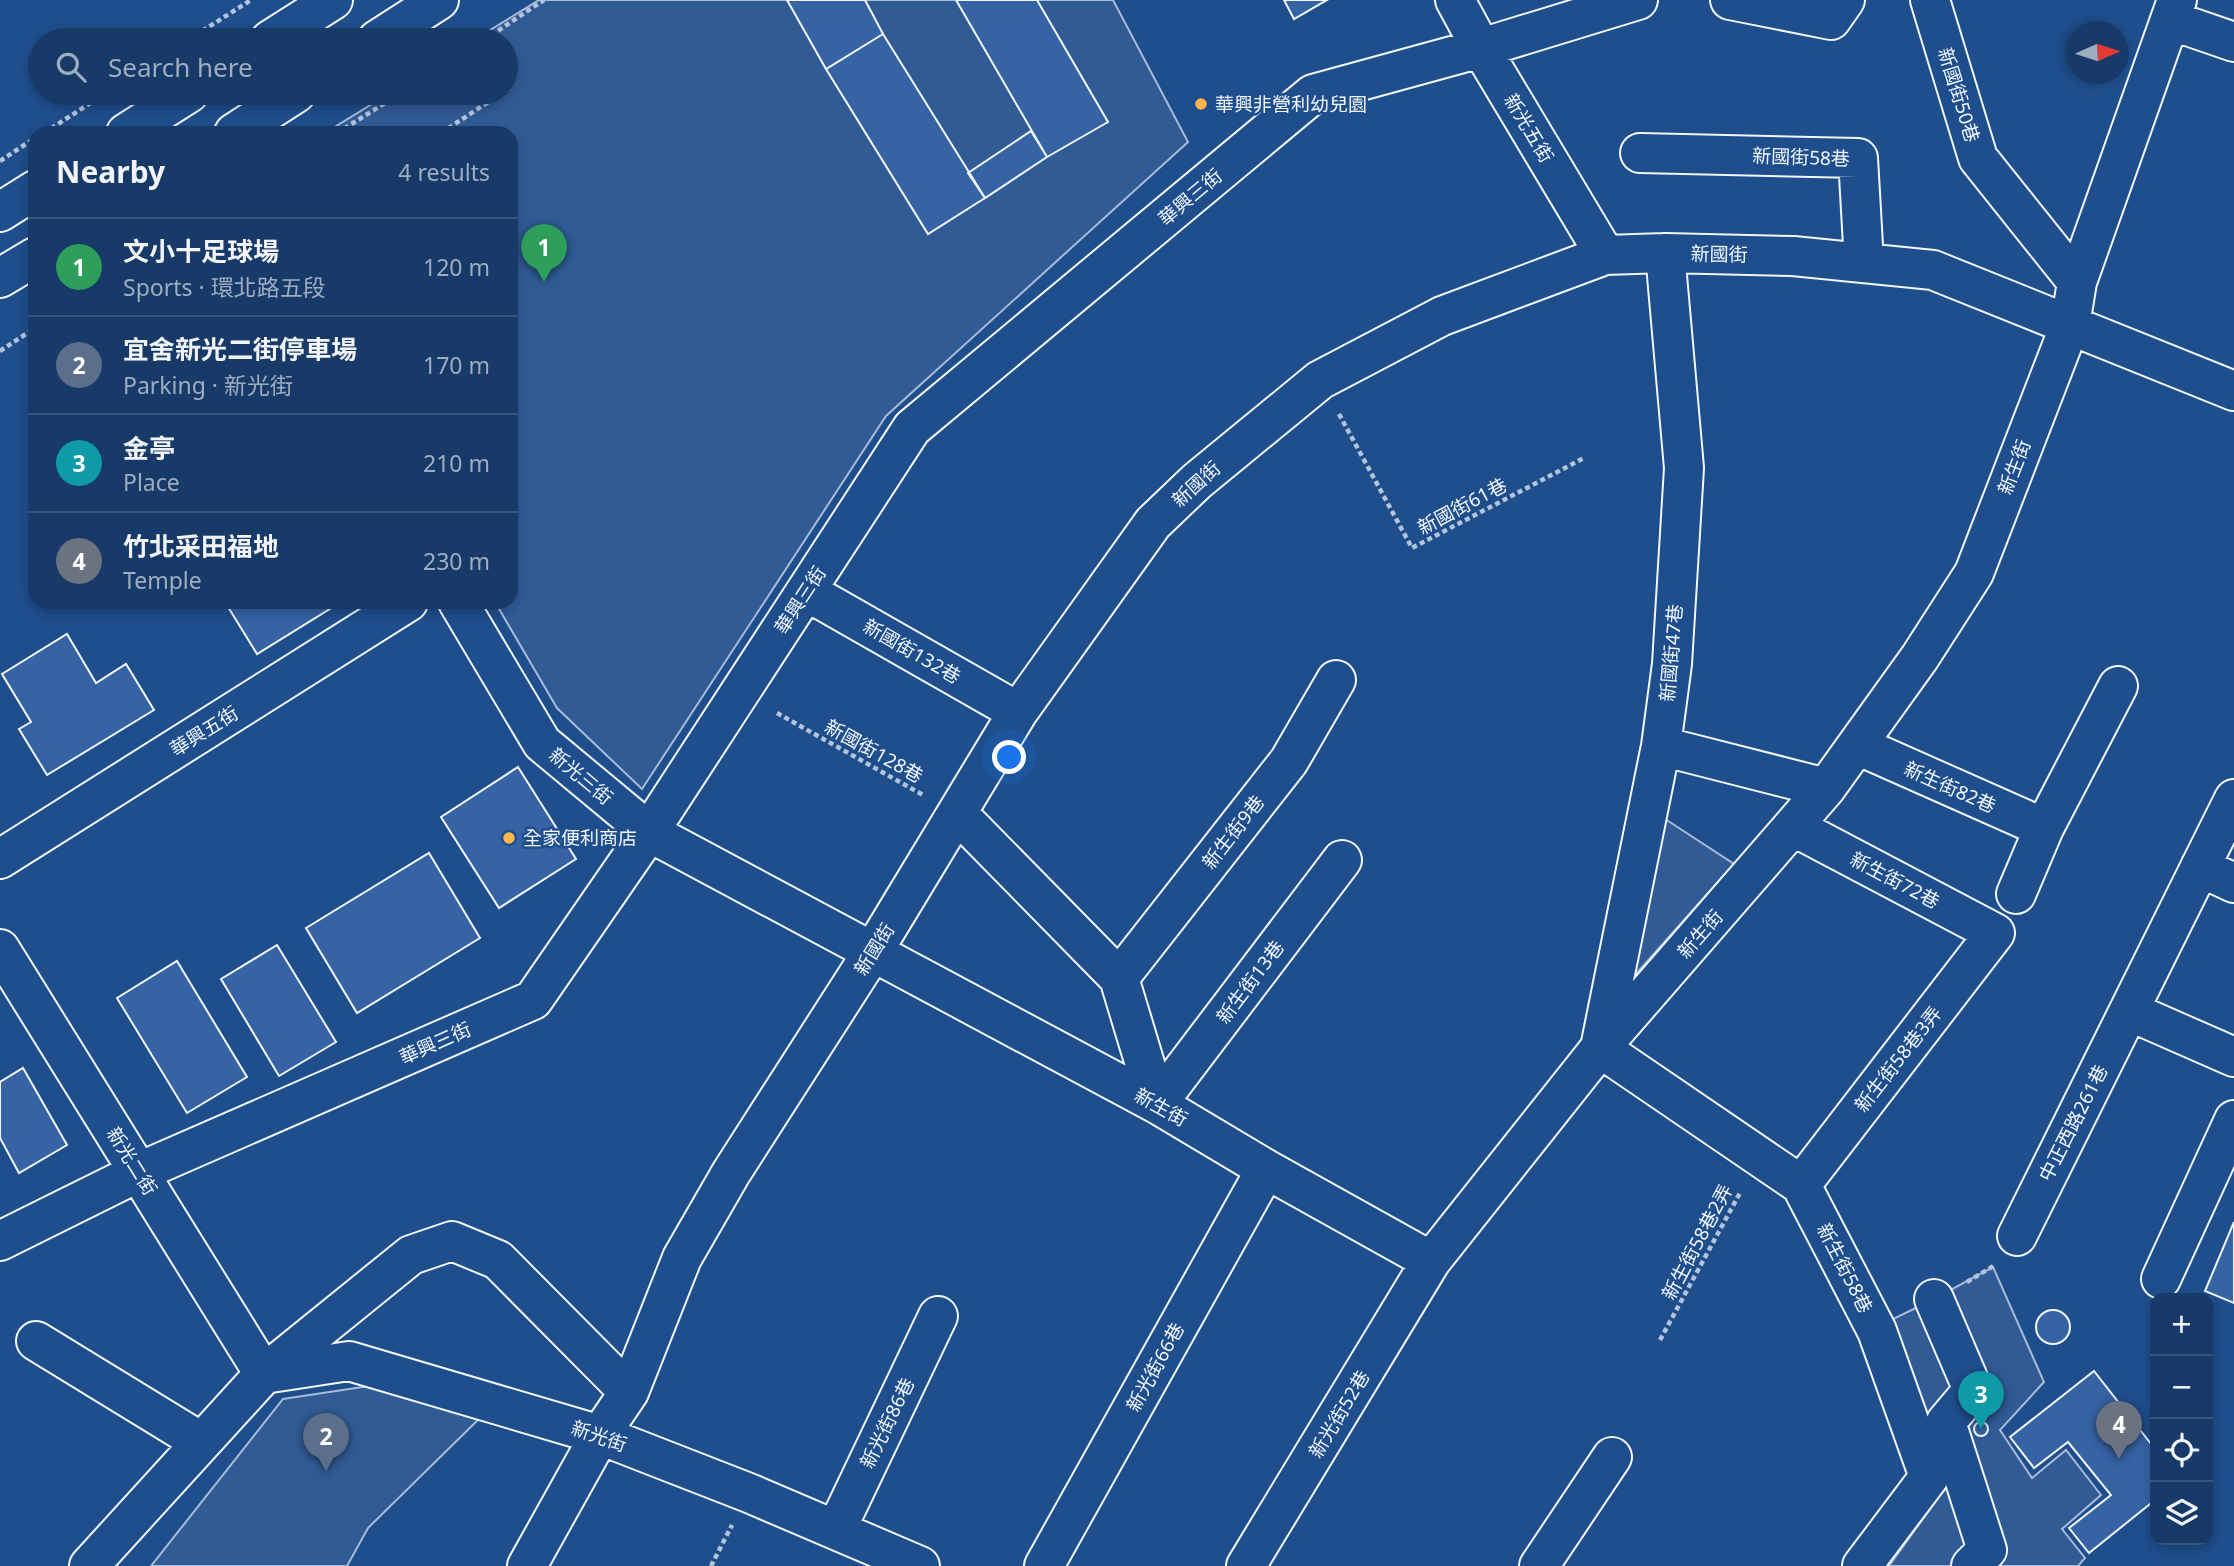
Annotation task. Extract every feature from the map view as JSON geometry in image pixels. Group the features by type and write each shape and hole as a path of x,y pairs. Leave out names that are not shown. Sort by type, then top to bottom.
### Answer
{"street":[{"path":"289,28 333,0"},
{"path":"396,28 439,0"},
{"name":"新光五街","path":"1455,0 1605,255"},
{"name":"華興三街","path":"0,1241 139,1172 533,1000 649,832 912,428 1312,94 1481,48 1638,0"},
{"path":"1730,0 1831,20 1845,0"},
{"name":"新國街50巷","path":"1930,0 1978,158 2077,282"},
{"path":"2173,10 2234,42"},
{"name":"新生街","path":"872,953 1157,1104 1266,1169 1431,1261 1600,1048 1826,788 1920,657 1973,573 2070,325 2077,282 2173,10"},
{"path":"245,126 277,105"},
{"path":"143,126 178,111"},
{"name":"新國街58巷","path":"1640,153 1858,158 1864,263"},
{"path":"0,212 28,194"},
{"name":"新國街","path":"527,1566 600,1435 629,1392 682,1258 731,1173 872,953 1018,712 1153,523 1197,481 1320,380 1442,316 1605,255 1665,253 1793,256 1933,270 2234,391"},
{"name":"新國街47巷","path":"1600,1048 1661,746 1672,664 1684,468 1665,253"},
{"path":"0,278 28,261"},
{"name":"新國街132巷","path":"806,591 1018,712"},
{"name":"華興五街","path":"0,859 397,609"},
{"name":"新光三街","path":"462,609 542,743 649,832 872,953"},
{"name":"新生街9巷","path":"1119,978 1289,761 1336,680"},
{"path":"2016,894 2044,828 2118,687"},
{"name":"新生街82巷","path":"1857,745 2044,828"},
{"path":"1661,746 1826,788"},
{"name":"中正西路261巷","path":"2017,1236 2234,799"},
{"path":"958,814 1119,978 1157,1104"},
{"name":"新生街72巷","path":"1794,827 1995,933"},
{"name":"新生街13巷","path":"1157,1104 1342,860"},
{"path":"2200,867 2234,883"},
{"name":"新生街58巷3弄","path":"1801,1185 1995,933"},
{"name":"新光二街","path":"0,949 264,1374"},
{"path":"2129,1011 2234,1058"},
{"name":"新生街58巷","path":"1600,1048 1801,1185 1877,1331 1929,1477 1862,1566"},
{"path":"2161,1279 2234,1121"},
{"name":"新光街66巷","path":"1044,1566 1266,1169"},
{"path":"89,1566 264,1374 411,1255 452,1241 498,1260 629,1392"},
{"name":"新光街52巷","path":"1247,1566 1431,1261"},
{"path":"1934,1300 1973,1390 1946,1422 1987,1550 1971,1566"},
{"name":"新光街86巷","path":"836,1530 938,1316"},
{"path":"37,1341 201,1442"},
{"name":"新光街","path":"264,1374 349,1361 600,1435 920,1566"},
{"path":"1539,1566 1612,1457"}],"path":[{"path":"207,28 251,0"},
{"path":"502,28 544,0"},
{"path":"55,126 87,105"},
{"path":"348,126 382,105"},
{"path":"451,126 483,105"},
{"path":"0,161 28,143"},
{"path":"0,351 28,333"},
{"name":"新國街61巷","path":"1320,380 1412,548 1584,458"},
{"name":"新國街128巷","path":"777,713 958,814"},
{"name":"新生街58巷2弄","path":"1660,1340 1760,1156"}],"shaded area":[{"path":"539,0 1113,0 1188,142 886,416 642,789 557,708 499,609 518,609 518,126 336,126 370,105 518,105 518,28 494,28"},
{"path":"1659,815 1734,864 1627,984"},
{"path":"1993,1267 2044,1382 2000,1430 2032,1478 2066,1450 2101,1495 2062,1529 2085,1558 2078,1566 1889,1566 1948,1484 1883,1324"},
{"path":"369,1386 484,1414 368,1528 347,1566 151,1566 283,1399"}],"building":[{"path":"787,0 865,0 883,34 826,69"},
{"path":"956,0 1037,0 1108,122 1047,157"},
{"path":"1284,0 1327,0 1294,19"},
{"path":"883,34 985,198 928,234 826,69"},
{"path":"1031,131 1047,157 985,198 968,173"},
{"path":"229,609 330,609 257,654"},
{"path":"67,634 96,683 126,664 154,710 47,775 19,729 31,722 2,674"},
{"name":"全家便利商店","path":"518,767 576,859 499,908 441,817"},
{"path":"429,853 480,938 357,1013 306,928"},
{"path":"277,945 336,1042 279,1076 221,979"},
{"path":"177,961 247,1077 187,1113 117,998"},
{"path":"23,1068 67,1145 19,1173 0,1138 0,1082"},
{"path":"2234,1222 2234,1303 2205,1291"},
{"path":"2053,1310 2065,1315 2070,1327 2065,1339 2053,1344 2041,1339 2036,1327 2041,1315"},
{"path":"2094,1371 2150,1443 2150,1504 2089,1553 2069,1528 2111,1495 2068,1442 2034,1468 2010,1437"},
{"path":"1978,1422 1984,1422 1988,1429 1984,1436 1978,1436 1974,1432 1974,1426"}],"place":[{"name":"華興非營利幼兒園","path":"1201,104"},
{"name":"文小十足球場","path":"544,282"},
{"name":"全家便利商店","path":"509,838"},
{"name":"金亭","path":"1981,1429"},
{"name":"竹北采田福地","path":"2119,1459"},
{"name":"宜舍新光二街停車場","path":"326,1471"}]}
